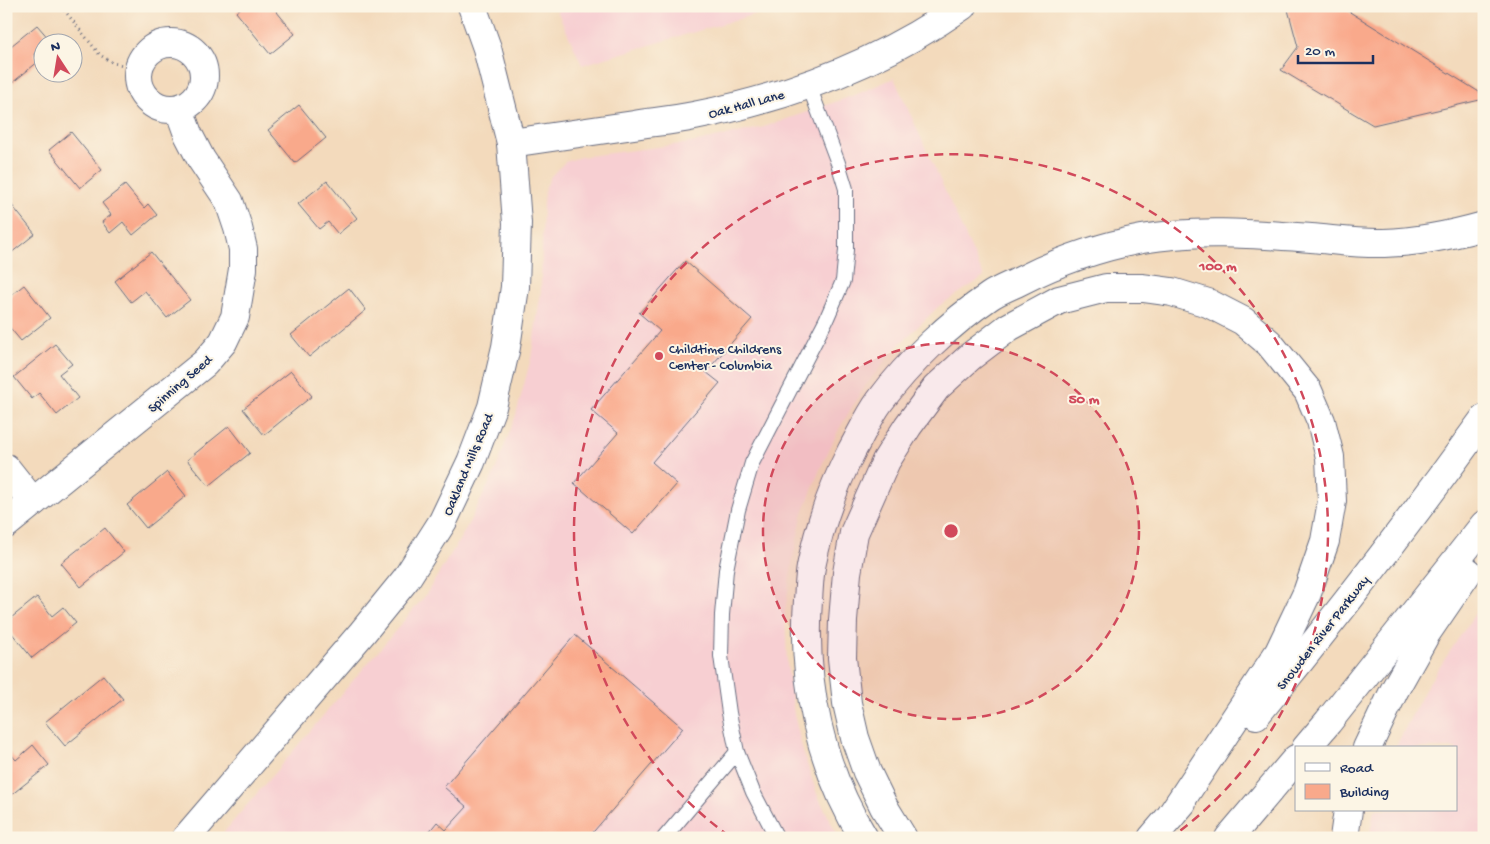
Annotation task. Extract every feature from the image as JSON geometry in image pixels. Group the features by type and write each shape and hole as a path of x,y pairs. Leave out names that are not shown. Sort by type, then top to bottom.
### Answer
{"main road":[{"name":"Oakland Mills Road","path":"186,838 406,579 443,521 471,462 492,407 506,346 515,287 517,223 511,143 487,48 472,6"},
{"name":"Oak Hall Lane","path":"511,143 694,116 809,86 844,72 893,48 937,24 962,6"},
{"path":"170,43 183,45 195,52 203,66 204,83 199,95 192,103 178,109 163,109 152,104 144,96 138,84 138,68 146,54 159,45 170,43"},
{"name":"Spinning Seed","path":"6,524 205,363 223,342 235,317 243,269 238,228 229,201 201,159 178,109"},
{"path":"864,838 838,788 823,749 813,711 807,662 807,615 810,569 823,520 838,478 879,403 911,365 951,326 991,296 1044,269 1099,248 1145,238 1194,234 1250,233 1383,243 1420,240 1484,226"},
{"path":"903,838 884,807 867,772 855,738 847,703 842,658 843,620 847,573 854,533 886,461 908,426 936,388 971,356 1008,327 1059,300 1106,288 1143,288 1172,292 1208,303 1243,321 1269,343 1308,391 1321,421 1330,457 1332,501 1325,541 1307,593 1279,652 1170,817"},
{"name":"Snowden River Parkway","path":"1152,838 1289,674 1422,504 1484,419"},
{"path":"6,468 33,502"},
{"path":"1308,746 1484,525"},
{"path":"1368,746 1394,691 1427,632 1484,548"},
{"path":"1229,838 1295,760"},
{"path":"1344,838 1348,812"}],"lane":[{"path":"777,838 752,792 737,752 721,656 722,615 726,570 738,510 752,463 826,320 843,281 846,250 846,189 809,86"},
{"path":"664,838 737,752"}],"path":[{"path":"61,6 100,55 113,63 138,68"}],"shaded area":[{"path":"555,6 783,6 582,65"},
{"path":"894,78 984,277 939,306 897,347 864,387 839,429 820,469 802,516 785,611 787,663 794,714 803,752 817,794 839,838 219,838 425,596 463,534 494,474 516,415 531,358 541,291 543,202 545,189 551,176 565,162 580,157 697,142 764,127 855,95"},
{"path":"1484,600 1484,838 1369,838 1374,812 1458,812 1458,746 1396,746 1427,686"}],"building":[{"path":"243,6 272,6 295,34 270,54 236,12"},
{"path":"1287,6 1340,6 1484,95 1484,99 1373,125 1281,70 1298,47"},
{"path":"37,25 43,32 32,32 32,67 6,88 6,50"},
{"path":"299,105 326,138 295,163 268,130"},
{"path":"71,132 102,170 80,188 49,150"},
{"path":"327,181 357,218 338,234 328,222 319,229 298,204"},
{"path":"125,185 144,208 148,204 157,215 133,235 123,222 110,233 102,222 111,215 102,203"},
{"path":"6,198 35,234 6,257"},
{"path":"151,252 190,300 167,318 145,291 131,302 115,281"},
{"path":"685,261 752,319 706,372 720,383 652,462 677,484 633,534 574,483 618,433 591,410 660,331 639,313"},
{"path":"24,285 50,318 21,341 6,323 6,299"},
{"path":"349,288 366,310 309,357 291,335"},
{"path":"55,344 72,364 59,374 78,398 57,415 39,393 32,399 14,377"},
{"path":"291,371 312,396 264,435 243,409"},
{"path":"229,426 250,453 209,486 187,460"},
{"path":"167,472 186,496 146,528 127,505"},
{"path":"105,528 124,552 81,587 61,563"},
{"path":"37,597 52,616 63,607 76,623 32,658 6,626 6,622"},
{"path":"575,635 683,728 588,838 424,838 437,822 446,830 467,807 444,787"},
{"path":"103,675 123,699 65,746 45,722"},
{"path":"33,745 49,765 6,799 6,756 10,753 16,760"}],"place":[{"name":"Childtime Childrens Center - Columbia","path":"659,356"}]}
